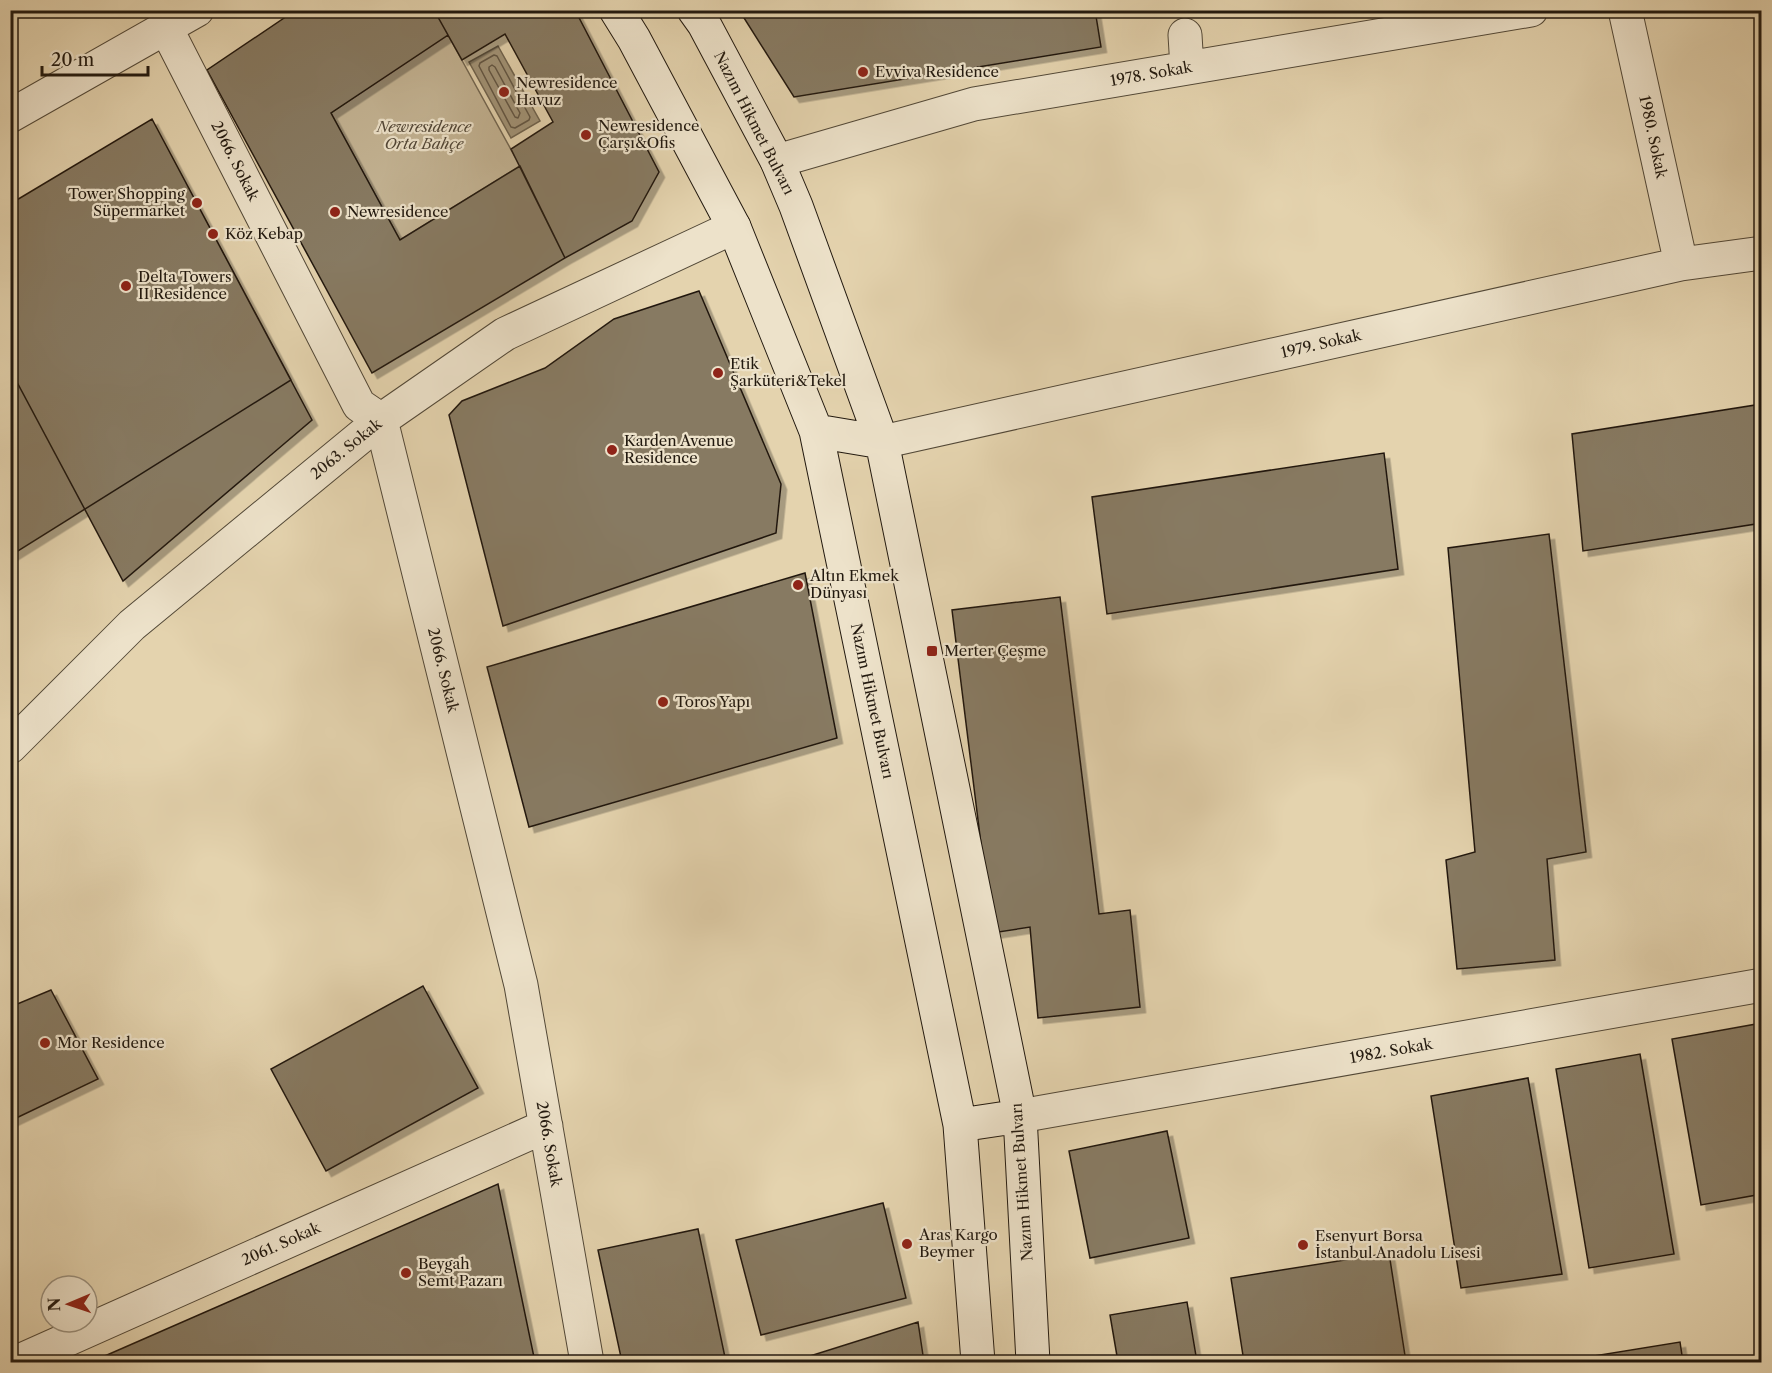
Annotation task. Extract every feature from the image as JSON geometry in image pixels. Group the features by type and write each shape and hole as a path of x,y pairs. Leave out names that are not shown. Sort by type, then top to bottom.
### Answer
{"street":[{"path":"10,116 197,10"},
{"name":"Nazım Hikmet Bulvarı","path":"616,10 634,39 734,227 816,431 960,1125 978,1362"},
{"name":"Nazım Hikmet Bulvarı","path":"694,10 704,24 777,161 796,206 882,442 1020,1116 1033,1362"},
{"name":"1978. Sokak","path":"777,161 974,104 1531,10"},
{"name":"1980. Sokak","path":"1625,10 1681,264"},
{"name":"2066. Sokak","path":"166,28 276,226 359,405 381,420 521,985 587,1362"},
{"path":"1185,35 1187,68"},
{"name":"2063. Sokak","path":"10,747 132,625 381,420 505,334 734,227"},
{"name":"1979. Sokak","path":"882,442 1681,264 1761,253"},
{"path":"816,431 882,442"},
{"name":"1982. Sokak","path":"960,1125 1761,985"},
{"name":"2061. Sokak","path":"17,1362 546,1126"}],"green space":[{"name":"Newresidence Orta Bahçe","path":"448,35 520,166 400,240 331,113"}],"water":[{"name":"Newresidence Havuz","path":"498,46 540,121 511,138 469,62"}],"building":[{"name":"Newresidence","path":"296,10 434,10 448,35 331,113 400,240 520,166 565,258 372,373 207,70"},
{"name":"Newresidence Çarşı&Ofis","path":"434,10 575,10 659,172 632,221 565,258 511,149 553,122 505,34 462,60"},
{"name":"Evviva Residence","path":"739,10 1095,10 1101,47 794,97"},
{"name":"Delta Towers II Residence","path":"152,119 312,420 123,581 10,369 10,204"},
{"name":"Delta Towers II Residence","path":"152,119 291,380 10,556 10,204"},
{"name":"Karden Avenue Residence","path":"699,291 781,484 776,533 503,626 449,415 462,401 545,368 614,319"},
{"path":"1762,404 1762,523 1583,551 1572,434"},
{"path":"1384,453 1398,569 1107,614 1092,497"},
{"path":"1549,534 1586,852 1547,859 1555,960 1457,969 1446,860 1475,852 1448,548"},
{"name":"Toros Yapı","path":"805,573 837,738 529,827 487,667"},
{"path":"1060,597 1099,914 1130,910 1140,1007 1038,1018 1030,927 992,933 952,610"},
{"path":"423,986 478,1088 326,1171 271,1069"},
{"name":"Mor Residence","path":"51,990 98,1079 10,1121 10,1007"},
{"path":"1762,1023 1762,1194 1701,1205 1672,1039"},
{"path":"1640,1054 1674,1254 1589,1268 1556,1069"},
{"path":"1528,1078 1562,1274 1461,1288 1431,1096"},
{"path":"1167,1131 1189,1238 1090,1258 1069,1151"},
{"name":"Beygah Semt Pazarı","path":"498,1184 535,1362 91,1362"},
{"path":"883,1203 906,1298 761,1335 736,1240"},
{"path":"698,1229 726,1362 622,1362 598,1250"},
{"path":"1389,1253 1406,1362 1244,1362 1231,1278"},
{"path":"1187,1302 1197,1362 1118,1362 1110,1315"},
{"path":"918,1322 924,1362 791,1362"},
{"path":"1680,1342 1683,1362 1557,1362"}],"place":[{"name":"Evviva Residence","path":"863,72"},
{"name":"Newresidence Havuz","path":"504,92"},
{"name":"Newresidence Çarşı&Ofis","path":"586,135"},
{"name":"Tower Shopping Süpermarket","path":"197,203"},
{"name":"Newresidence","path":"335,212"},
{"name":"Köz Kebap","path":"213,234"},
{"name":"Delta Towers II Residence","path":"126,286"},
{"name":"Etik Şarküteri&Tekel","path":"718,373"},
{"name":"Karden Avenue Residence","path":"612,450"},
{"name":"Altın Ekmek Dünyası","path":"798,585"},
{"name":"Merter Çeşme","path":"932,651"},
{"name":"Toros Yapı","path":"663,702"},
{"name":"Mor Residence","path":"45,1043"},
{"name":"Aras Kargo Beymer","path":"907,1244"},
{"name":"Esenyurt Borsa İstanbul Anadolu Lisesi","path":"1303,1245"},
{"name":"Beygah Semt Pazarı","path":"406,1273"}]}
